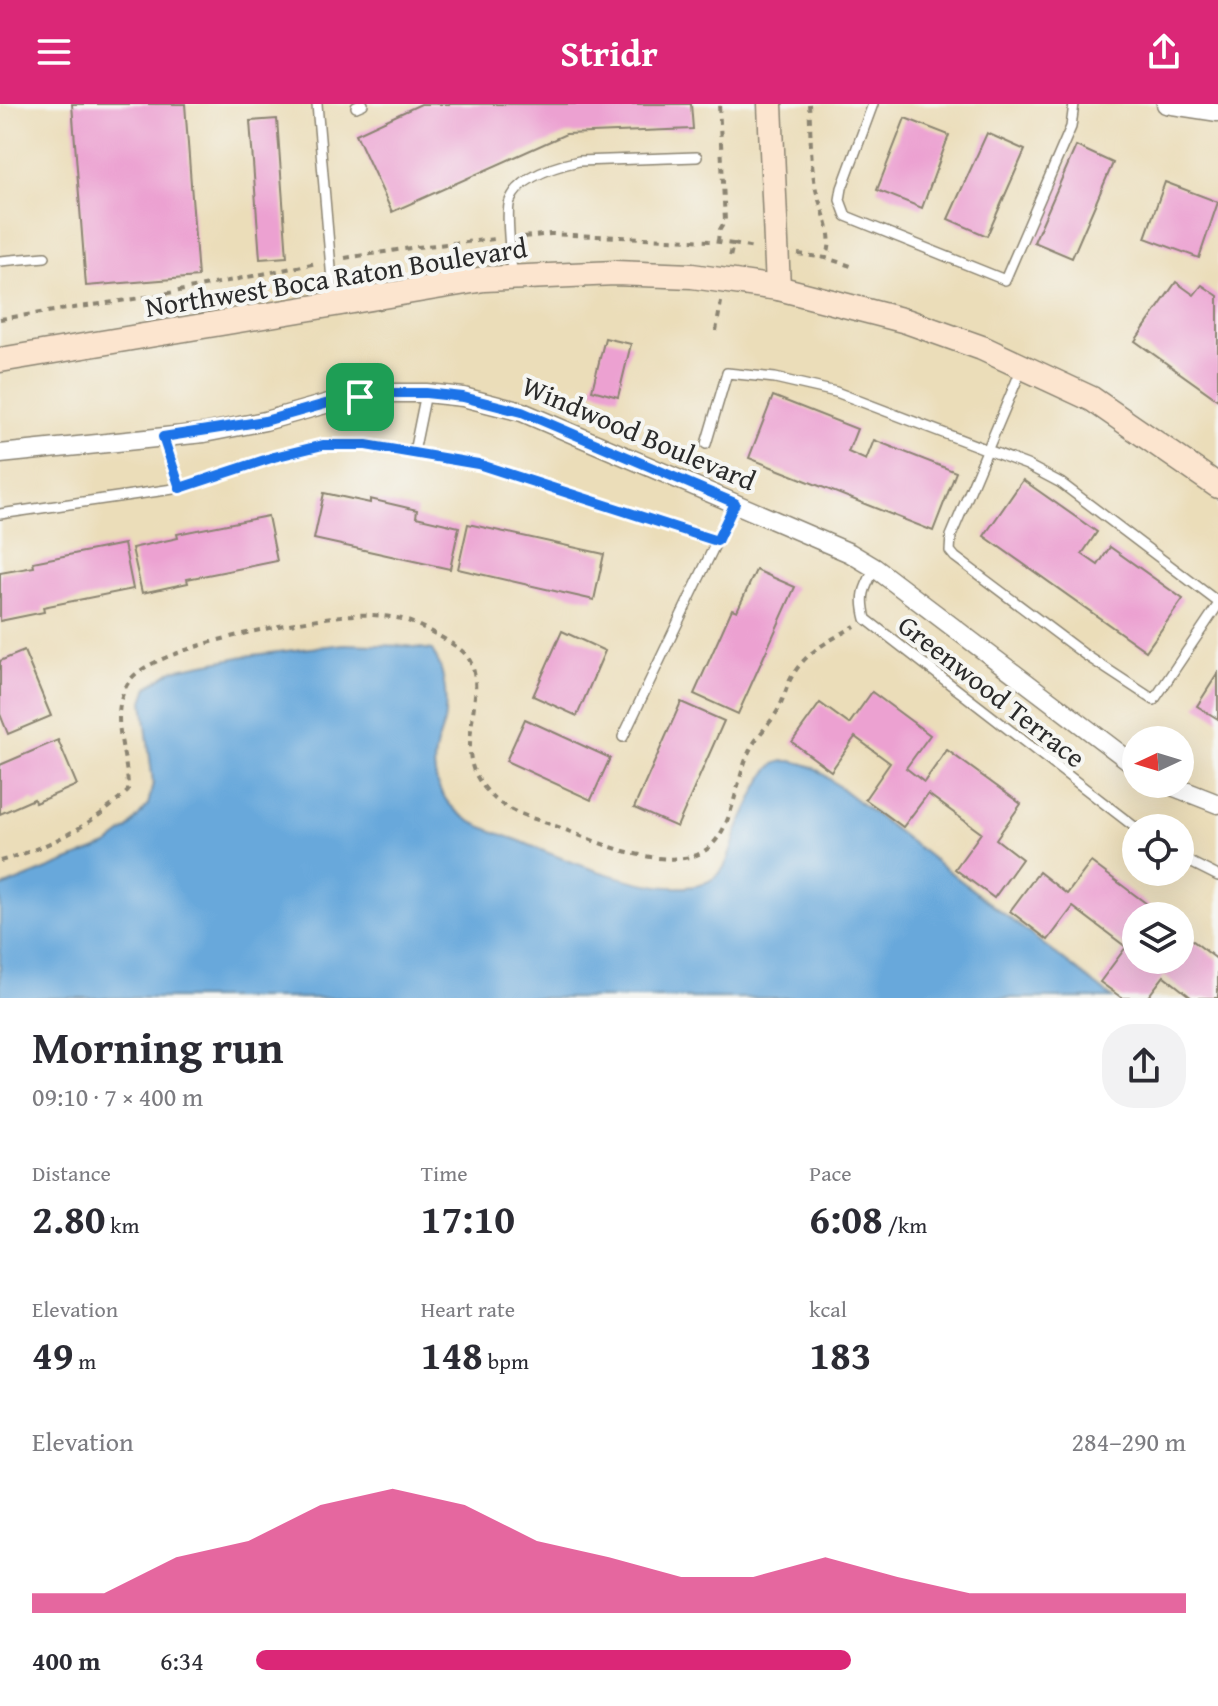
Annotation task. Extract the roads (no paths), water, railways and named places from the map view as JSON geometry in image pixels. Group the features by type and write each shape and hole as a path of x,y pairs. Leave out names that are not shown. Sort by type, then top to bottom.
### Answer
{"street":[{"path":"770,104 778,288"},
{"path":"1166,104 1218,112"},
{"name":"Northwest Boca Raton Boulevard","path":"0,360 484,279 615,273 692,276 778,288 906,321 982,348 1092,399 1218,486"},
{"name":"Windwood Boulevard","path":"0,454 163,437 265,421 343,399 383,393 426,393 473,399 522,412 850,553 875,568 1122,755"},
{"path":"1194,795 1218,804"}],"lane":[{"path":"317,104 334,304"},
{"path":"873,104 842,188 840,200 846,216 1005,280 1071,127 1074,104"},
{"path":"512,277 508,205 530,179 579,161 697,157"},
{"path":"0,261 45,257"},
{"path":"706,444 727,373 775,378 836,392 987,449 1027,465 1061,483 1218,603 1154,700 1084,654 950,551 951,536 987,449 1023,367"},
{"path":"414,452 426,393"},
{"path":"163,437 180,488"},
{"path":"0,514 180,488 274,457 323,445 366,445 478,464 717,541"},
{"path":"623,737 735,503"},
{"name":"Greenwood Terrace","path":"875,568 862,592 866,619 1122,817"},
{"path":"1194,864 1218,876"}],"water":[{"path":"344,644 432,650 442,673 446,698 444,722 435,755 435,775 448,802 477,824 560,857 636,882 684,887 702,884 722,870 741,822 766,773 778,763 793,761 815,768 1113,998 0,998 0,888 107,845 128,829 148,805 153,783 143,701 148,687 173,670 245,656"}]}
